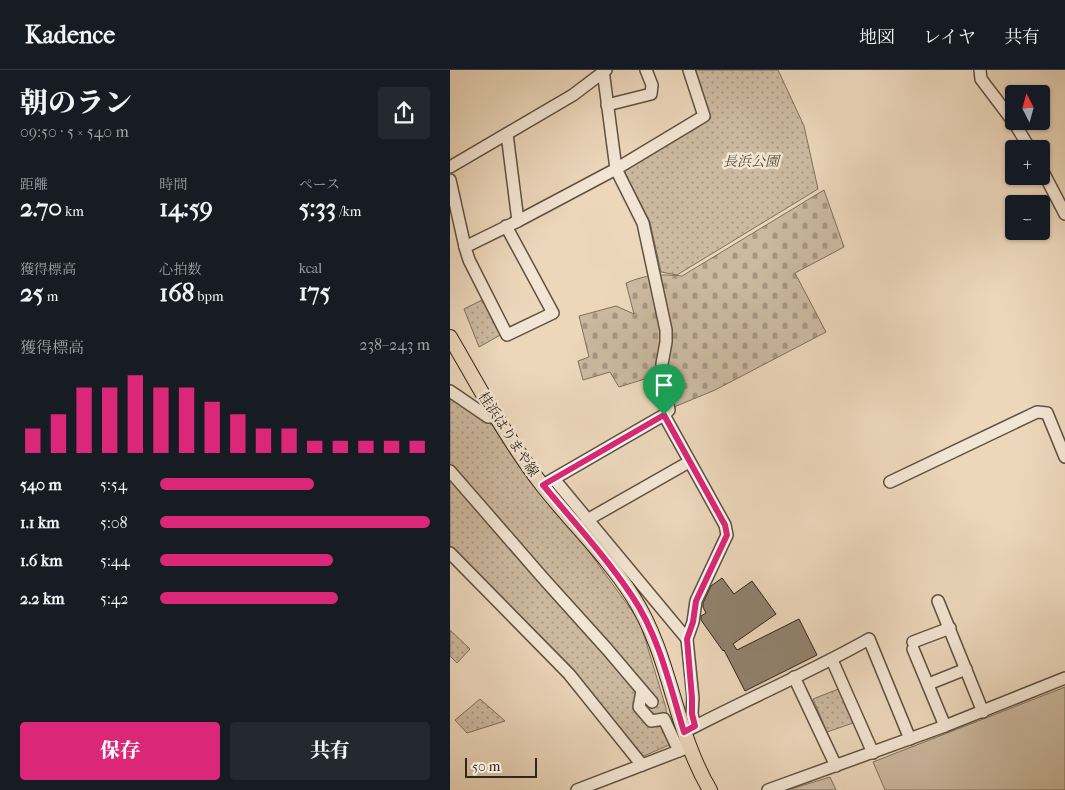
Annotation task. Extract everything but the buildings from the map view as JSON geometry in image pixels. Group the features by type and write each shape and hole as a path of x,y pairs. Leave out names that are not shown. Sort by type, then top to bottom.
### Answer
{"main road":[{"name":"桂浜はりまや線","path":"450,336 496,417 548,482 633,596 647,622 689,729 684,749 710,790"}],"street":[{"path":"607,105 651,94 652,85 646,70"},
{"path":"465,247 616,169 704,116 689,70"},
{"path":"980,70 981,79 1005,110 1024,140"},
{"path":"604,71 616,169 643,223 666,330 662,364 669,410 664,415 548,482 587,520 687,639"},
{"path":"450,167 574,94 604,71"},
{"path":"507,134 518,221"},
{"path":"450,180 469,260 507,335 553,313 506,226"},
{"path":"1050,185 1065,214"},
{"path":"450,391 488,417 496,417"},
{"path":"890,482 1037,412 1047,413 1065,457"},
{"path":"664,415 725,525 727,535 696,601 693,622 687,639 692,698 692,714 689,729"},
{"path":"587,520 689,462"},
{"path":"450,470 652,702"},
{"path":"450,553 569,674 642,765"},
{"path":"938,601 983,712"},
{"path":"945,726 913,646 950,628"},
{"path":"689,729 794,676 832,660 869,640 910,739"},
{"path":"832,660 873,753"},
{"path":"931,683 966,669"},
{"path":"794,676 836,766"},
{"path":"768,790 983,712 1065,678"},
{"path":"577,790 594,787 642,765 684,749 664,719 650,721 639,707 642,691"}],"green space":[{"name":"長浜公園","path":"694,70 778,70 804,126 818,189 677,275 661,272 650,222 623,169 710,119"},
{"path":"824,190 844,247 795,273 826,332 715,390 674,407 651,377 619,387 610,372 583,380 578,361 589,357 579,316 616,306 634,314 626,283 654,275 682,276"},
{"path":"482,300 502,334 479,347 464,309"},
{"path":"450,396 493,426 529,479 582,542 640,622 666,708 669,745 637,759 450,548"},
{"path":"450,630 470,649 457,663 450,656"},
{"path":"1065,687 1065,790 885,790 873,762"},
{"path":"841,688 856,722 827,732 813,699"},
{"path":"480,699 505,721 467,733 455,720"},
{"path":"830,777 836,790 788,790"}],"route":[{"path":"664,415 725,525 727,535 696,601 693,622 687,639 692,714 695,726 684,732 660,653 647,622 633,596 543,485 664,415"}]}
